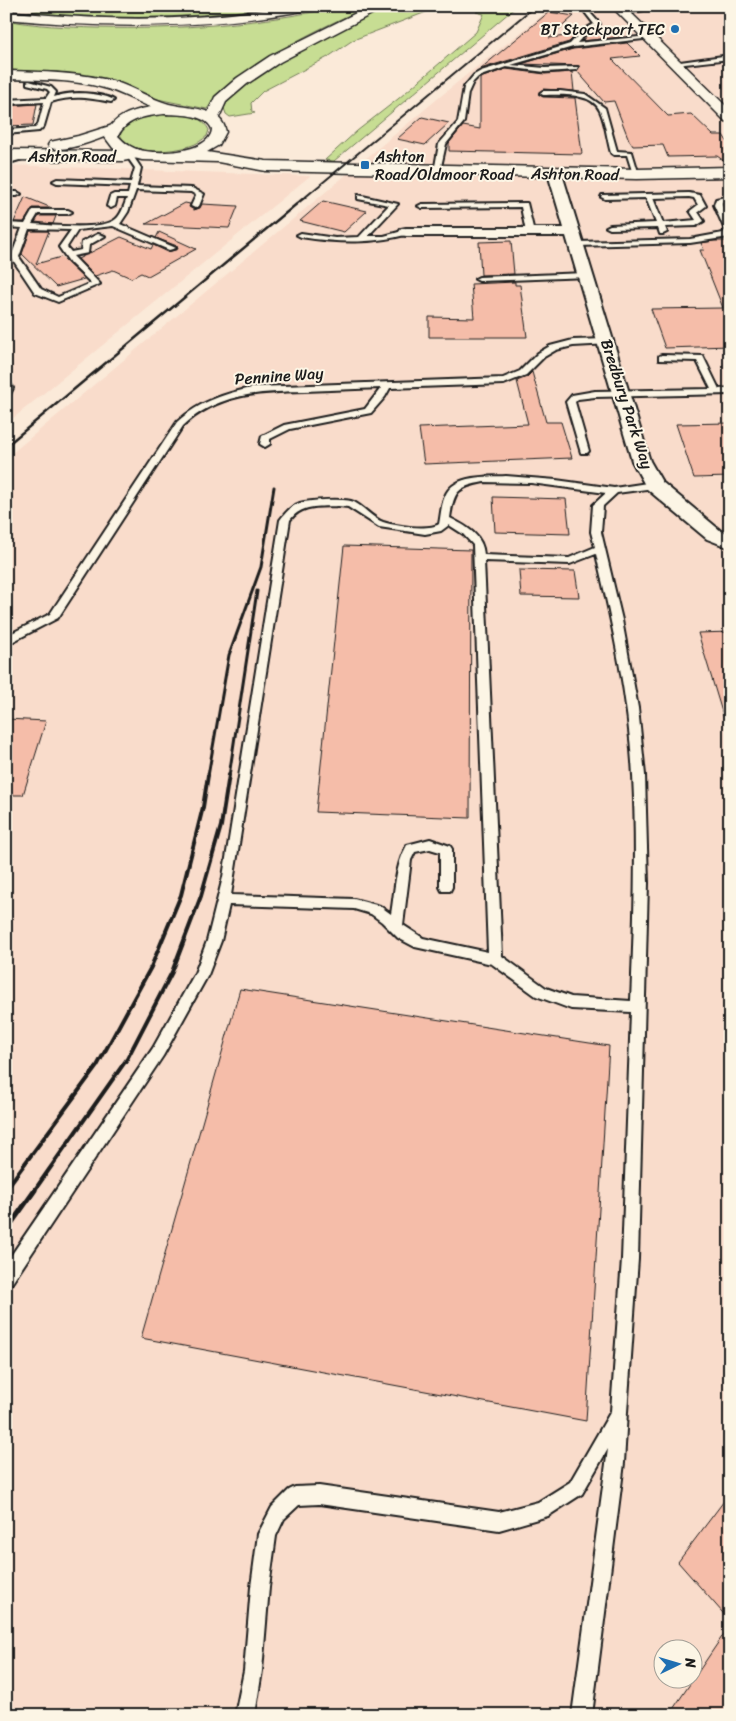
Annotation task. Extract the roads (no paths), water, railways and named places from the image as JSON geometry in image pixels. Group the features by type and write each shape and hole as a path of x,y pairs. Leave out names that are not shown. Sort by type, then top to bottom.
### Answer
{"main road":[{"path":"6,14 49,6"},
{"path":"6,14 88,22 142,23 241,17 308,6"},
{"path":"172,156 201,149 226,134 220,100 242,82 275,59 351,19 381,6"},
{"path":"620,9 730,118"},
{"path":"6,75 60,78 109,84 163,108 181,111"},
{"path":"6,83 29,83 79,88 97,93 111,100 119,113 117,125 111,136 114,143 129,153"},
{"name":"Ashton Road","path":"6,148 66,143 148,112 181,111 198,114 261,157 301,166"},
{"name":"Ashton Road","path":"6,155 129,153 218,157 266,166 555,174 730,172"}],"street":[{"name":"Bredbury Park Way","path":"555,174 607,342 641,461 654,485 714,535 730,542"},
{"path":"406,232 530,232 575,238"}],"lane":[{"path":"620,9 662,6"},
{"path":"572,46 577,38 597,24 582,7"},
{"path":"436,171 445,137 461,122 466,85 476,75 572,46 649,38"},
{"path":"676,63 730,57"},
{"path":"501,66 545,70 576,68"},
{"path":"6,132 37,130 41,126 46,105 54,92 49,88 29,83"},
{"path":"543,93 577,93 599,105 603,109 614,153 630,153 637,174"},
{"path":"6,102 50,100 65,95 83,95 111,100"},
{"path":"6,225 91,228 117,222 124,213 138,168 129,153"},
{"path":"6,162 30,156"},
{"path":"57,181 192,190 200,194 195,206"},
{"path":"6,194 17,194"},
{"path":"605,196 694,195 702,206 694,211 700,223 661,226 610,226"},
{"path":"111,206 114,196 130,196"},
{"path":"649,196 667,242"},
{"path":"361,197 394,204 361,239"},
{"path":"575,238 667,242 690,241 726,235 729,230 718,205 719,201 730,198"},
{"path":"422,206 524,205 530,232"},
{"path":"68,212 36,212 27,226 15,257 38,292 58,300 96,284 68,255 63,247 76,228"},
{"path":"112,224 172,248"},
{"path":"301,234 335,240 384,238 406,232"},
{"path":"68,255 85,250 85,244 101,236"},
{"path":"479,279 586,275"},
{"name":"Pennine Way","path":"6,641 54,616 180,424 191,413 209,402 231,394 256,390 504,380 523,373 541,355 554,348 573,343 607,342"},
{"path":"662,358 700,358 716,391"},
{"path":"6,383 9,388 6,394"},
{"path":"265,444 265,438 287,427 368,411 382,395 387,385"},
{"path":"584,451 570,402 575,397 586,394 730,391"},
{"path":"6,1277 158,1052 201,975 214,941 224,900 286,520 292,511 303,505 350,504 379,524 425,531 438,529 444,524 449,496 456,487 468,482 538,481 614,491 654,485"},
{"path":"582,1715 615,1462 630,1259 639,1007 642,883 639,775 630,698 617,620 596,532 598,505 614,491"},
{"path":"446,520 471,535 479,546 495,959"},
{"path":"480,558 570,561 600,549"},
{"path":"396,926 404,860 411,848 430,844 446,848 446,887"},
{"path":"224,900 354,904 375,910 396,926 403,934 420,943 495,959 541,992 571,1003 639,1007"},
{"path":"246,1715 253,1671 260,1587 267,1534 278,1513 295,1496 319,1495 499,1521 542,1510 576,1488 619,1412"}],"railway":[{"path":"303,199 535,6"},
{"path":"6,446 305,197"},
{"path":"208,776 229,655 261,567 274,487"},
{"path":"229,776 257,591"},
{"path":"6,1189 97,1066 151,967 181,895 203,807 208,775"},
{"path":"34,1191 127,1059 172,972 201,896 221,826 229,775"},
{"path":"6,1231 35,1190"}],"place":[{"name":"BT Stockport TEC","path":"675,29"},
{"name":"Ashton Road/Oldmoor Road","path":"365,165"}]}
